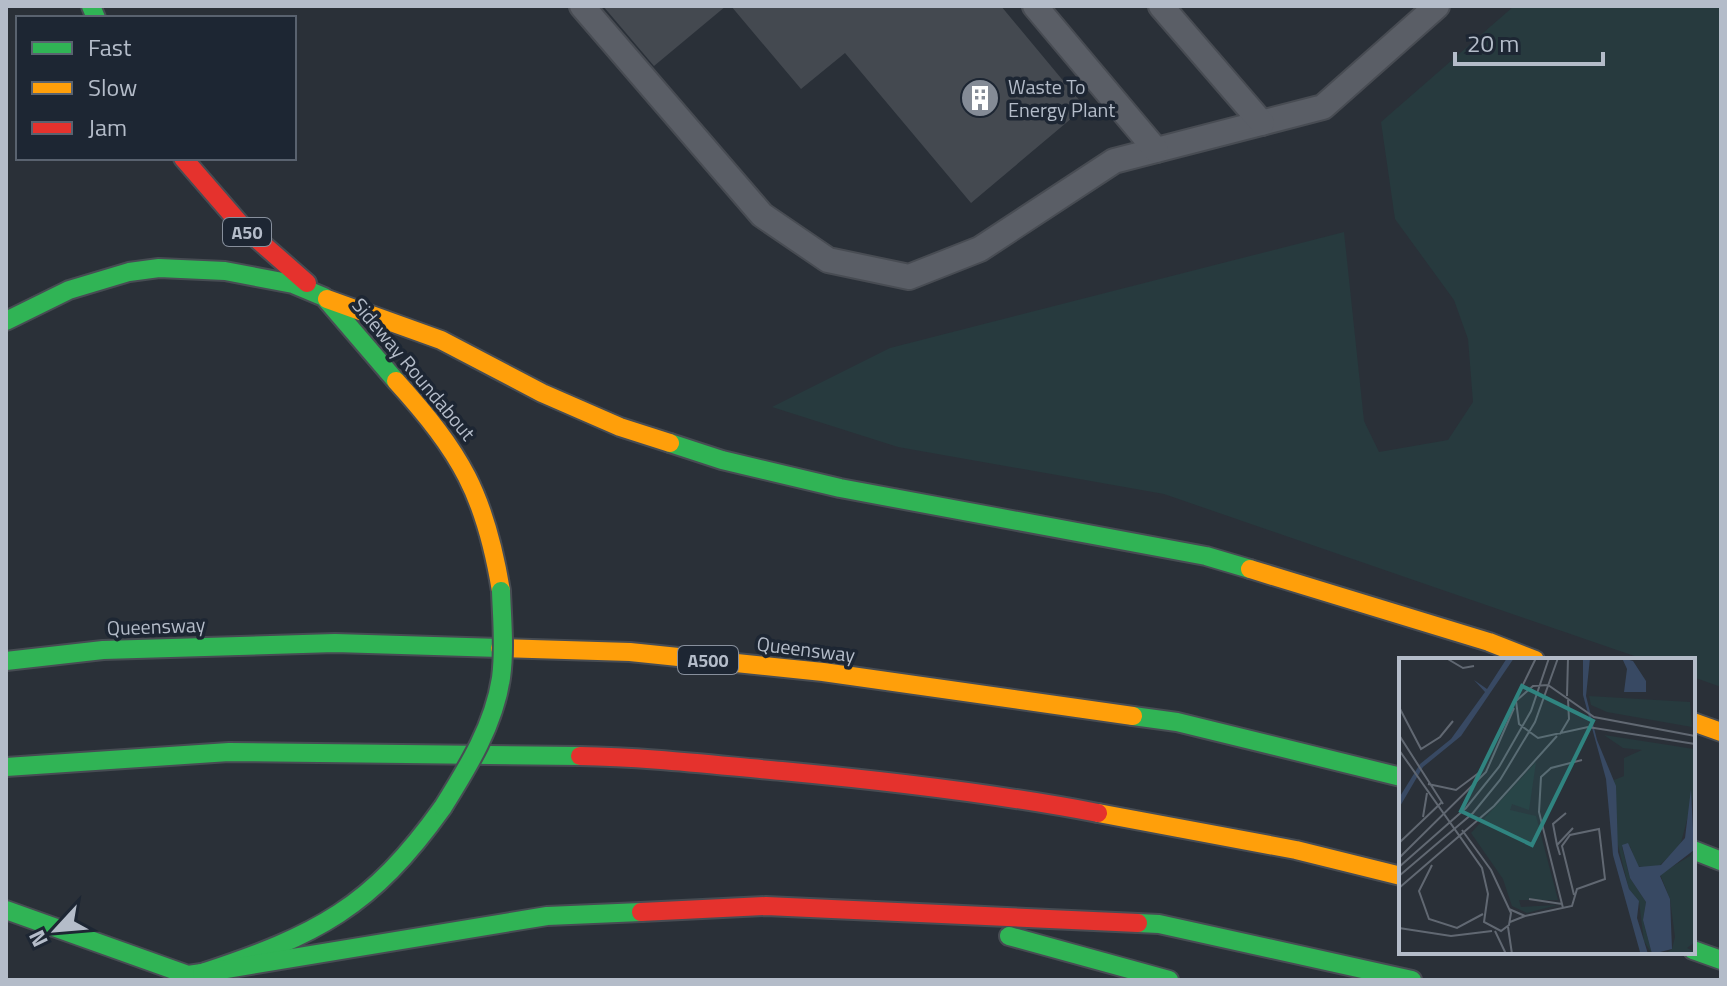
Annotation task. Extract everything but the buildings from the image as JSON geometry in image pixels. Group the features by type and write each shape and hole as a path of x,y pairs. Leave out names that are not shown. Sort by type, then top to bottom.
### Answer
{"highway":[{"name":"A50","path":"185,160 236,221 325,297"},
{"name":"Sideway Roundabout","path":"6,321 74,285 112,273 151,267 237,272 282,281 325,297 436,424 470,476 489,527 501,591 500,679 480,744 443,807 398,866 349,908 286,942 195,974"},
{"path":"325,297 441,340 542,393 620,427 722,460 840,488 1206,556 1489,642 1530,658"},
{"name":"Queensway","path":"6,661 103,650 335,643 630,652 823,672 1177,722 1399,777"},
{"path":"1695,723 1721,732"},
{"path":"6,767 229,752 635,757 845,777 1035,801 1296,850 1399,876"},
{"path":"1695,851 1721,861"},
{"path":"169,980 547,916 766,906 1159,924 1412,980"},
{"path":"6,910 195,974"},
{"path":"907,913 1038,943 1169,980"},
{"path":"1695,951 1721,960"}],"lane":[{"path":"582,6 762,215 828,260 909,277 980,249 1114,161 1323,107 1437,6"},
{"path":"1035,6 1156,150"},
{"path":"1161,6 1262,123"}],"green space":[{"path":"1514,6 1721,6 1721,687 1695,678 1695,658 1640,658 1164,494 898,447 772,407 890,348 1344,232 1364,421 1379,452 1448,440 1473,402 1468,339 1454,300 1395,219 1381,122"}],"pier":[{"path":"6,6 78,6 68,16 16,16 16,58 6,65"}],"traffic: fast":[{"path":"91,6 95,16"},
{"path":"6,321 69,290 129,272 159,268 225,271 293,284 324,297 396,381"},
{"path":"670,443 722,460 840,488 1206,556 1250,569"},
{"path":"443,807 479,745 498,695 503,656 501,591"},
{"path":"6,661 103,650 335,643 500,648"},
{"path":"1133,716 1177,722 1399,777"},
{"path":"6,767 229,752 580,756"},
{"path":"6,910 188,975 202,973 278,945 339,914 391,870 443,807"},
{"path":"1695,851 1721,861"},
{"path":"202,973 547,916 641,912"},
{"path":"1138,923 1159,924 1412,980"},
{"path":"1009,936 1169,980"},
{"path":"1695,951 1721,960"}],"traffic: slow":[{"path":"327,299 441,340 542,393 620,427 670,443"},
{"path":"396,381 438,431 467,477 487,527 501,591"},
{"path":"1250,569 1489,642 1530,658"},
{"path":"500,648 630,652 823,672 1133,716"},
{"path":"1695,723 1721,732"},
{"path":"1098,813 1296,850 1399,876"}],"traffic: jam":[{"path":"185,160 241,225 307,283"},
{"path":"580,756 861,779 1098,813"},
{"path":"641,912 766,906 1138,923"}],"place":[{"name":"Waste To Energy Plant","path":"980,98"}]}
